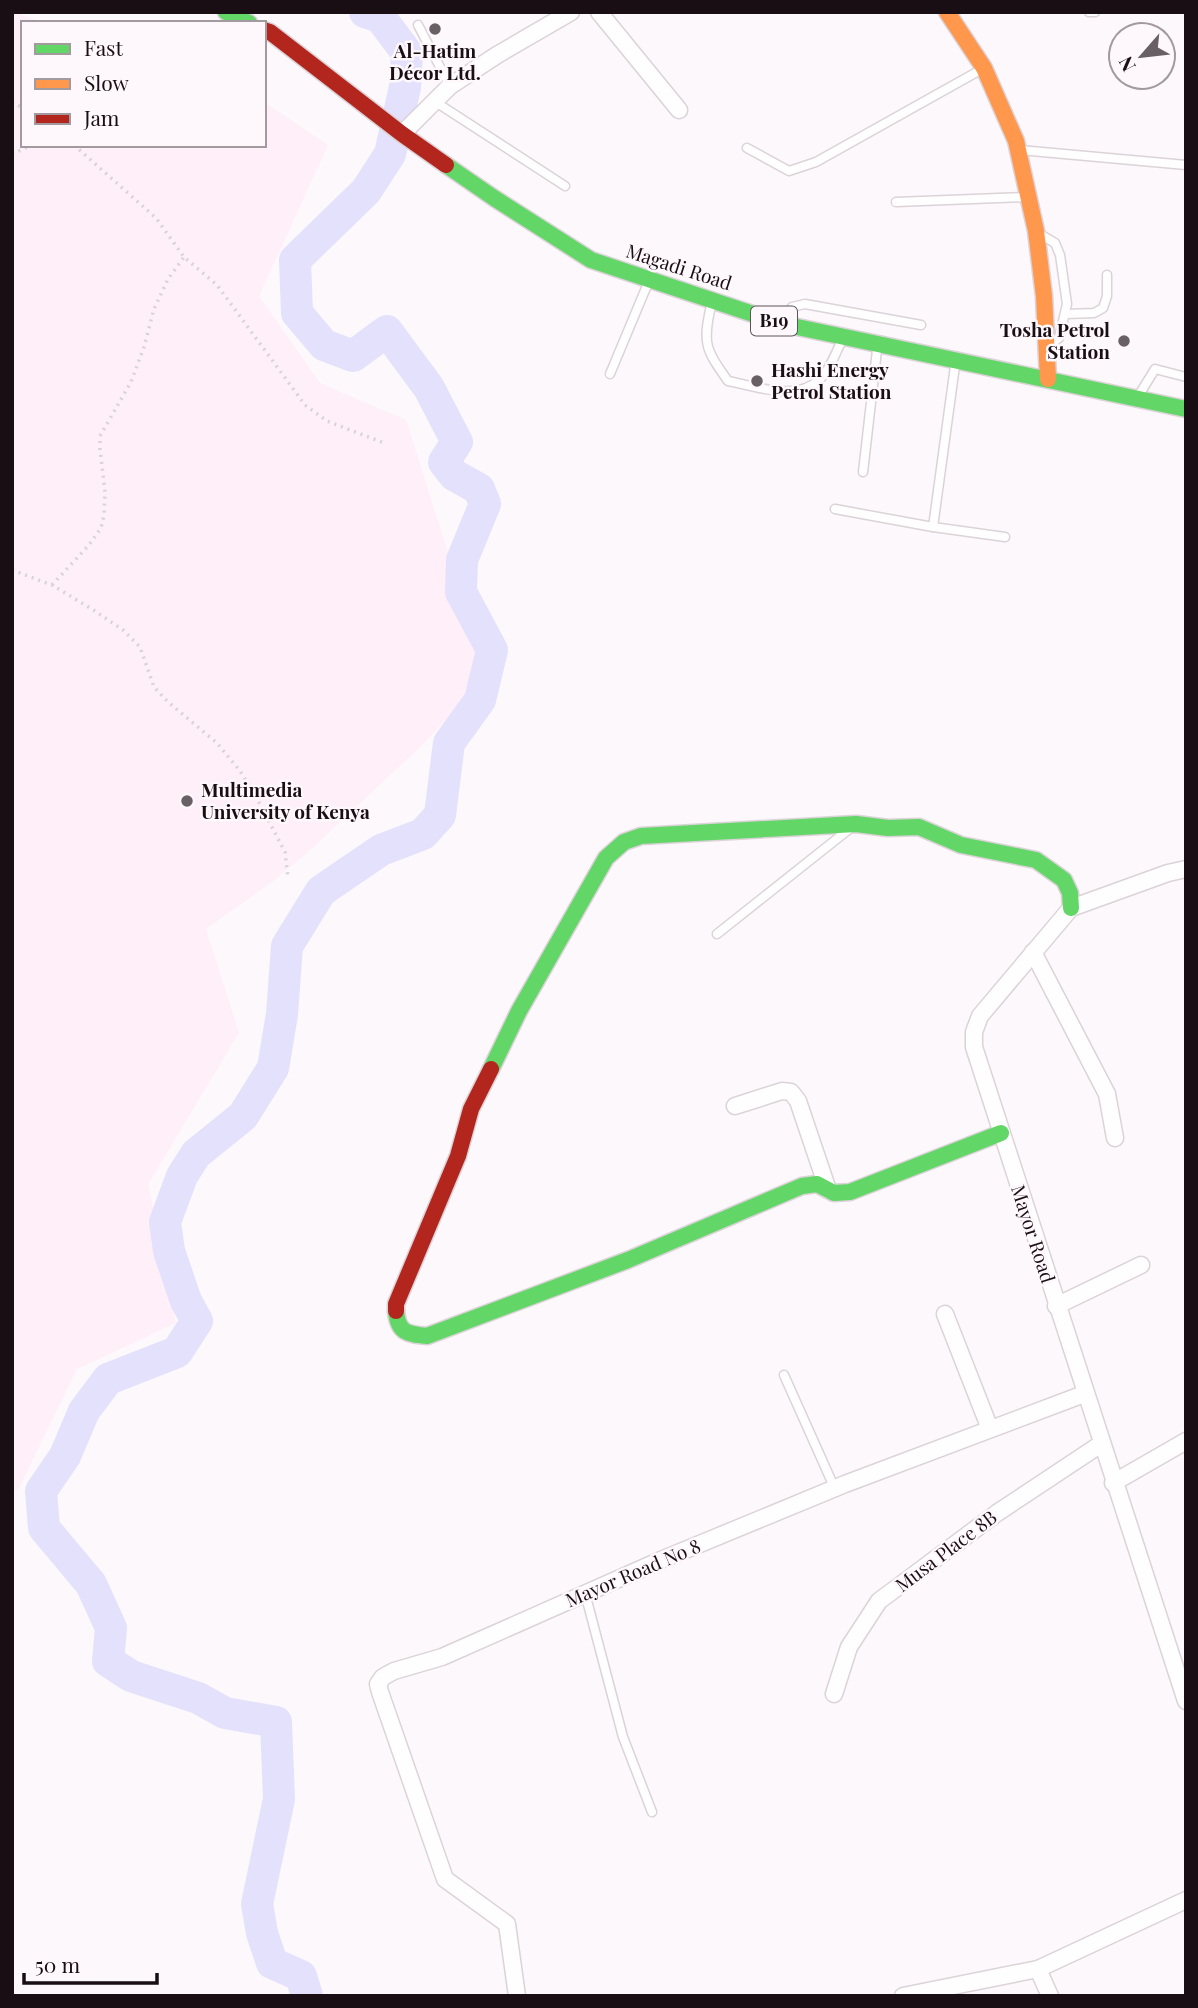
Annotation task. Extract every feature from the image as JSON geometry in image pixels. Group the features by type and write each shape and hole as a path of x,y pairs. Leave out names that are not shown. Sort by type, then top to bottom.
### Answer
{"main road":[{"path":"226,12 245,21"},
{"path":"952,14 984,68 1016,141 1036,231 1044,296 1048,379"},
{"name":"Magadi Road","path":"266,31 494,198 592,260 783,324 1186,409"},
{"path":"1002,1133 850,1192 834,1193 817,1184 803,1186 628,1260 427,1336 408,1335 401,1330 396,1320 396,1304 458,1156 471,1109 519,1011 606,858 624,842 640,835 856,824 888,828 919,827 961,845 1035,860 1064,880 1070,893 1071,908"}],"street":[{"path":"402,133 450,86 571,12"},
{"path":"599,12 678,110"},
{"name":"Mayor Road","path":"1186,869 1071,908 980,1016 974,1032 974,1046 1056,1306 1186,1701"},
{"path":"1032,952 1107,1094 1115,1138"},
{"path":"735,1106 782,1091 791,1092 798,1101 828,1190"},
{"path":"1056,1306 1141,1265"},
{"path":"945,1314 990,1429"},
{"name":"Mayor Road No 8","path":"517,1996 507,1924 445,1879 378,1684 383,1677 394,1671 442,1657 661,1560 835,1489 1084,1394"},
{"path":"1113,1483 1186,1441"},
{"name":"Musa Place 8B","path":"834,1694 849,1647 879,1601 997,1513 1101,1444"},
{"path":"903,1996 1038,1969 1186,1900"},
{"path":"1038,1969 1049,1996"}],"lane":[{"path":"1089,12 1095,12"},
{"path":"418,25 450,86"},
{"path":"747,148 789,171 816,162 984,68"},
{"path":"434,101 565,186"},
{"path":"1017,150 1186,164"},
{"path":"896,202 1029,197"},
{"path":"1036,231 1055,243 1060,255 1067,304 1059,338 1047,348"},
{"path":"1066,314 1094,313 1103,307 1107,296 1107,275"},
{"path":"610,374 649,280"},
{"path":"713,300 706,327 707,349 728,382 782,392 801,391 818,380 845,337"},
{"path":"783,324 792,307 805,304 921,325"},
{"path":"863,472 878,344"},
{"path":"933,527 956,360"},
{"path":"1138,398 1155,369 1186,377"},
{"path":"835,509 1005,537"},
{"path":"717,934 856,824"},
{"path":"783,1374 835,1489"},
{"path":"585,1593 623,1737 652,1812"}],"path":[{"path":"76,147 156,218 184,257 217,285 305,405 327,421 384,443"},
{"path":"52,585 102,528 105,492 100,436 131,382 159,299 184,257"},
{"path":"12,570 52,585 123,630 140,647 154,687 217,743 240,771 285,852 288,878"}],"shaded area":[{"name":"Multimedia University of Kenya","path":"12,12 40,21 21,21 21,147 266,147 266,103 328,145 259,296 320,383 406,420 487,677 418,749 306,854 206,929 239,1033 148,1184 176,1323 77,1369 18,1490 12,1492"}],"waterway":[{"path":"307,1996 301,1976 272,1963 262,1933 257,1904 279,1799 276,1722 225,1713 198,1698 131,1676 108,1661 111,1628 91,1584 44,1528 41,1491 65,1456 84,1411 108,1379 177,1352 197,1321 186,1301 169,1251 165,1222 182,1176 196,1154 243,1116 273,1068 282,1014 287,946 321,891 381,850 423,834 440,815 449,743 480,700 492,650 461,592 462,560 485,504 479,489 454,475 444,462 457,442 429,388 387,331 353,356 324,345 297,313 295,260 366,191 390,154 405,87 407,53 380,17 365,12"}],"traffic: fast":[{"path":"226,12 245,21"},
{"path":"446,165 591,260 783,324 1186,409"},
{"path":"491,1069 519,1011 606,858 624,842 641,836 856,824 888,828 919,827 961,845 1036,860 1064,880 1070,893 1071,908"},
{"path":"396,1311 401,1328 427,1336 628,1260 802,1186 817,1184 834,1193 850,1192 1001,1133"}],"traffic: slow":[{"path":"947,12 984,68 1016,141 1036,231 1044,296 1048,379"}],"traffic: jam":[{"path":"266,31 446,165"},
{"path":"396,1311 396,1304 458,1156 471,1109 491,1069"}],"place":[{"name":"Al-Hatim Décor Ltd.","path":"435,29"},
{"name":"Tosha Petrol Station","path":"1124,341"},
{"name":"Hashi Energy Petrol Station","path":"757,381"},
{"name":"Multimedia University of Kenya","path":"187,801"}]}
